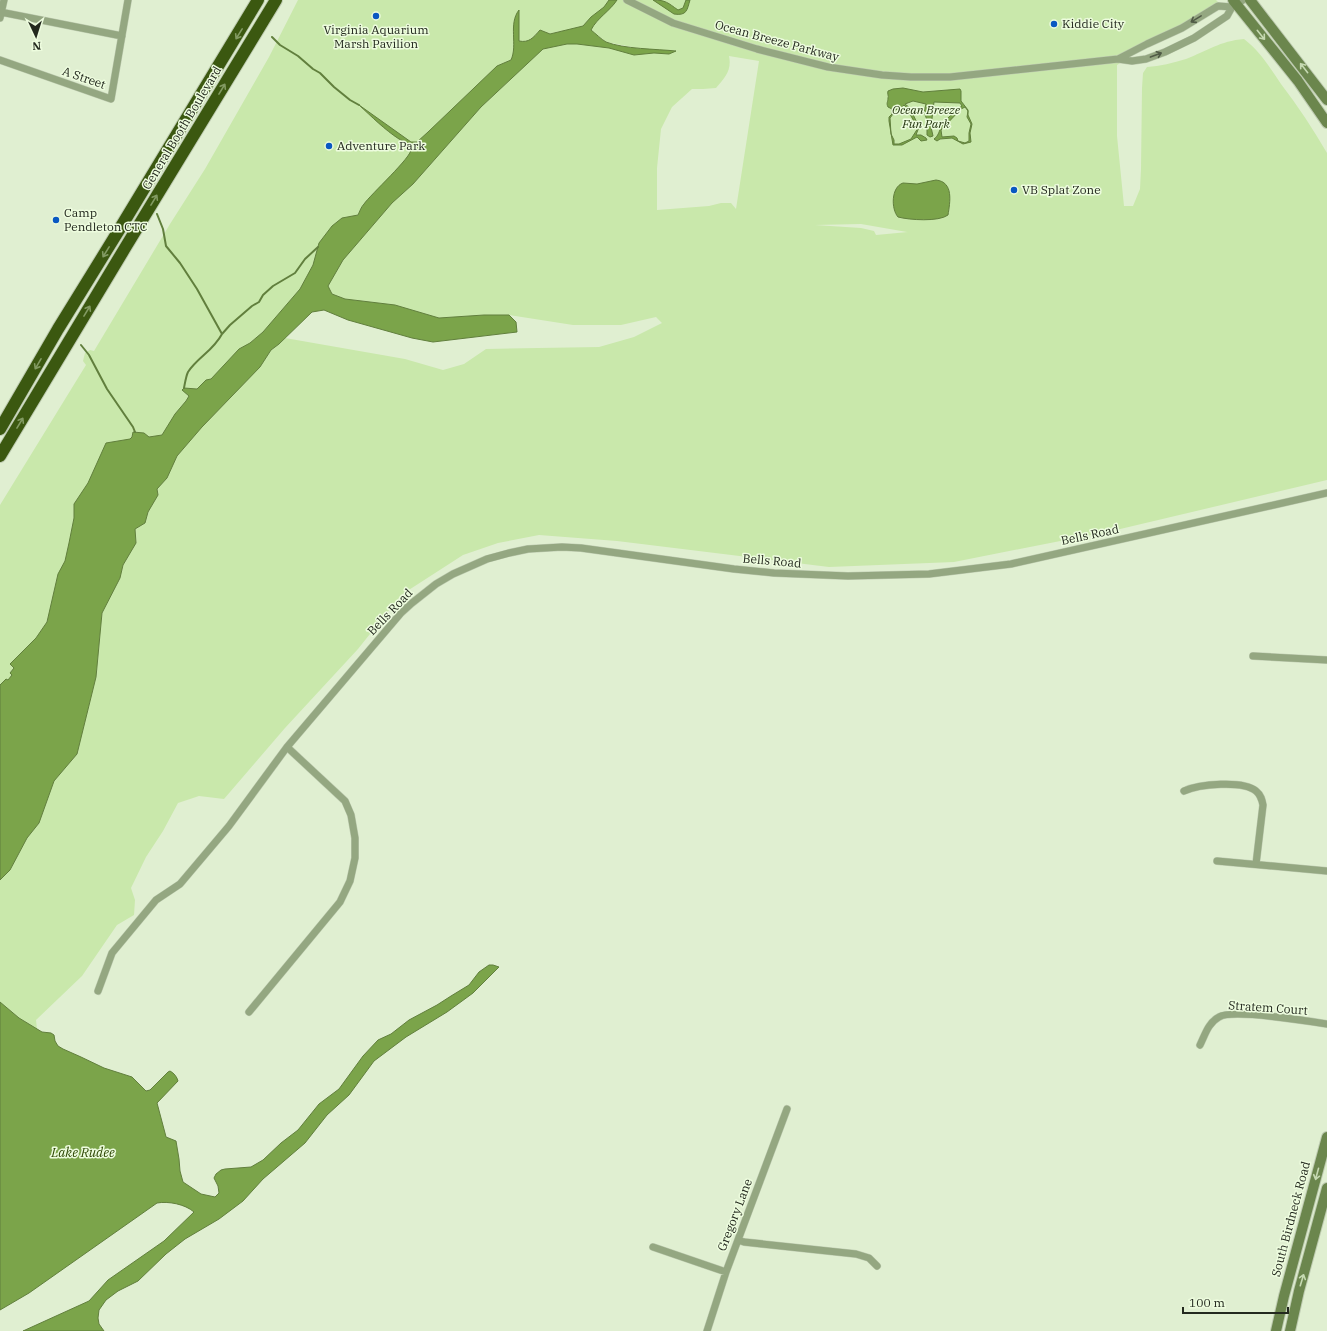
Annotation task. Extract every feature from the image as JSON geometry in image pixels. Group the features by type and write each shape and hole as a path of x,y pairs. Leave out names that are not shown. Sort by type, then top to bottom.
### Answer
{"highway":[{"name":"General Booth Boulevard","path":"0,429 58,329 124,224 258,0"},
{"name":"General Booth Boulevard","path":"0,456 276,0"}],"main road":[{"path":"1250,0 1327,100"},
{"path":"1236,3 1298,81 1327,123"},
{"name":"South Birdneck Road","path":"1276,1331 1327,1137"},
{"path":"1290,1331 1299,1291 1327,1188"}],"street":[{"path":"4,0 1,14 122,36"},
{"name":"A Street","path":"0,60 111,99 128,0"},
{"name":"Ocean Breeze Parkway","path":"630,2 673,23 757,49 828,67 882,75 911,77 950,77 1118,59 1132,61 1146,59 1165,52 1194,38 1227,16 1236,3"},
{"name":"Ocean Breeze Parkway","path":"1118,59 1182,28 1218,6 1236,3"},
{"name":"Bells Road","path":"98,991 112,953 156,900 180,884 229,826 287,747 396,619 412,603 436,584 473,564 509,552 528,549 562,547 581,548 734,569 781,573 848,576 930,574 1011,564 1327,493"},
{"path":"1252,656 1327,660"},
{"path":"249,1012 340,902 350,881 355,858 354,827 344,801 287,747"},
{"path":"1184,790 1216,785 1242,786 1256,791 1261,797 1263,805 1256,864"},
{"path":"1217,861 1327,871"},
{"name":"Stratem Court","path":"1200,1045 1208,1028 1213,1022 1219,1016 1226,1014 1327,1024"},
{"name":"Gregory Lane","path":"707,1331 726,1272 787,1109"},
{"path":"738,1240 744,1242 856,1254 869,1258 877,1266"},
{"path":"652,1247 726,1272"}],"green space":[{"name":"Ocean Breeze Fun Park","path":"298,0 1216,0 1218,2 1117,65 1117,136 1124,206 1133,206 1140,189 1142,88 1143,73 1147,67 1186,59 1221,44 1244,39 1260,54 1269,66 1327,153 1327,480 1116,530 954,562 829,567 617,541 539,535 498,543 463,555 401,595 358,649 285,728 224,799 199,796 178,803 163,831 146,857 131,888 135,900 134,915 117,925 82,976 36,1020 37,1029 19,1018 0,1002 0,880 10,870 27,838 39,823 54,781 77,754 96,677 102,613 120,578 123,565 136,543 135,529 145,523 148,512 158,495 157,489 167,478 177,456 202,427 260,367 271,350 285,338 405,359 443,370 464,364 486,349 599,347 634,337 662,323 656,317 621,325 573,325 509,315 439,318 395,305 345,299 332,294 328,286 343,260 392,203 413,184 481,107 543,49 567,44 577,44 609,48 634,55 654,53 669,54 606,42 600,37 560,31 550,34 540,30 520,48 511,60 502,64 315,259 300,289 263,332 247,345 166,454 0,833 0,505 86,365 83,361 85,353 90,350 94,351 170,224 205,169 269,57","holes":["729,56 759,61 736,209 731,203 721,203 709,206 657,210 657,168 661,129 672,107 692,89 716,88 729,70","861,224 907,232 908,232 876,235 874,231 861,228 815,225"]}],"water":[{"path":"609,0 617,0 591,30 602,39 606,42 622,46 676,51 669,54 654,53 634,55 609,48 577,44 567,44 543,49 481,107 413,184 392,203 343,260 328,286 332,294 345,299 395,305 439,318 509,315 516,322 517,332 433,342 412,338 348,320 324,310 312,312 271,350 260,367 202,427 177,456 167,478 157,489 158,495 148,512 145,523 135,529 136,543 123,565 120,578 102,613 96,677 77,754 54,781 39,823 27,838 10,870 0,880 0,685 6,679 8,680 12,675 10,673 14,668 10,664 36,638 47,622 58,574 65,561 74,518 74,504 88,483 106,443 130,439 133,432 144,433 149,437 162,435 175,414 189,396 182,390 184,388 197,389 206,380 211,379 239,349 250,343 263,332 300,289 313,265 319,243 332,226 342,218 358,215 362,206 410,153 411,149 406,143 389,132 359,105 411,142 417,142 497,66 511,60 514,48 513,28 519,10 519,41 528,41 540,30 550,34 583,26 591,17 604,7"},
{"path":"653,0 664,1 678,10 683,8 686,0 690,0 686,12 682,14 674,14"},
{"path":"903,88 923,92 960,89 961,101 968,110 968,111 968,115 972,124 970,133 971,142 963,144 952,138 940,139 937,141 934,139 948,118 962,106 960,103 934,102 931,127 933,136 930,137 927,135 927,120 924,112 926,104 913,101 905,104 910,108 919,127 916,135 921,135 927,140 921,141 917,137 902,145 893,145 891,134 894,144 899,144 911,139 918,128 908,109 904,105 900,109 894,110 893,114 890,118 891,132 889,117 892,114 892,109 888,107 887,103 888,91","holes":["965,107 968,111 967,117 971,124 969,141 965,143 958,141 954,136 942,137 941,130 961,109"]},
{"path":"936,180 946,184 950,193 948,215 931,220 916,220 898,217 894,209 893,198 899,185 903,183 917,184"},
{"name":"Lake Rudee","path":"489,965 499,967 473,993 447,1012 406,1037 374,1061 349,1095 327,1115 305,1143 263,1179 243,1201 219,1219 185,1239 166,1254 138,1281 118,1291 106,1300 99,1310 98,1318 99,1324 104,1331 23,1331 89,1301 108,1280 164,1241 194,1212 190,1209 166,1202 157,1203 29,1293 0,1310 0,1002 19,1018 42,1032 51,1033 54,1035 58,1046 104,1068 132,1077 146,1091 150,1090 168,1072 170,1071 173,1073 178,1081 157,1103 166,1137 176,1141 183,1182 201,1194 215,1197 219,1193 218,1186 214,1178 216,1174 225,1169 251,1167 263,1160 298,1130 319,1104 339,1089 363,1056 378,1040 391,1034 409,1020 469,985 479,972"}],"waterway":[{"path":"272,37 280,45 298,56 320,73 350,100 359,105"},
{"path":"157,214 163,229 166,246 180,263 197,289 222,334 214,345 188,372 184,388"},
{"path":"222,334 230,325 252,306 259,302 263,295 273,286 295,273 305,259 318,247"},
{"path":"81,345 89,355 107,389 135,432"}],"place":[{"name":"Virginia Aquarium Marsh Pavilion","path":"376,16"},
{"name":"Kiddie City","path":"1054,24"},
{"name":"Adventure Park","path":"329,146"},
{"name":"VB Splat Zone","path":"1014,190"},
{"name":"Camp Pendleton CTC","path":"56,220"}]}
